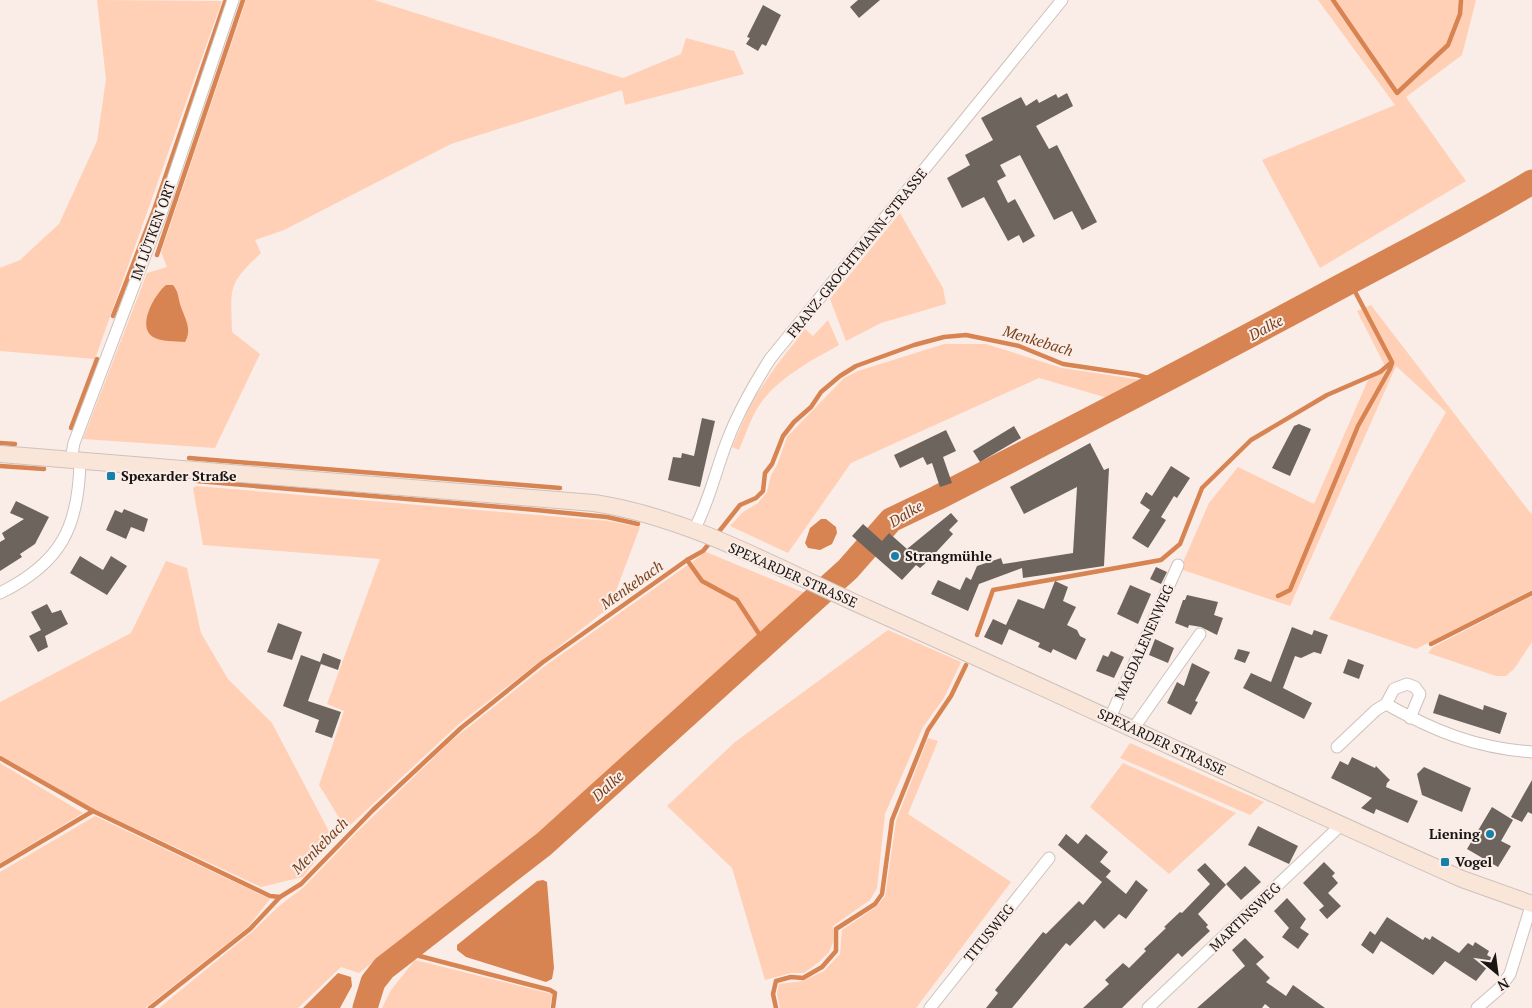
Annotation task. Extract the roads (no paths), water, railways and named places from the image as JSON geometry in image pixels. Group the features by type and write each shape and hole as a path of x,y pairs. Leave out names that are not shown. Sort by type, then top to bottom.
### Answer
{"main road":[{"name":"SPEXARDER STRASSE","path":"0,454 594,503 645,512 725,543 1462,879 1532,904"}],"street":[{"name":"IM LÜTKEN ORT","path":"0,593 37,571 62,544 77,507 74,442 161,214 233,0"},
{"name":"FRANZ-GROCHTMANN-STRASSE","path":"698,532 726,444 745,400 770,359 1062,0"},
{"name":"MAGDALENENWEG","path":"1110,718 1178,565"},
{"path":"1133,729 1200,634"},
{"path":"1337,747 1376,710 1386,704 1394,689 1407,684 1415,688 1420,694 1410,718"},
{"path":"1386,704 1410,718 1460,740 1492,747 1532,752"},
{"name":"MARTINSWEG","path":"1148,1008 1340,825"},
{"name":"TITUSWEG","path":"930,1008 1049,858"},
{"path":"1477,1008 1500,988 1510,974 1532,904"}],"waterway":[{"path":"157,255 243,0"},
{"path":"1333,0 1397,93 1448,45 1460,14 1461,0"},
{"path":"113,316 154,210 225,2"},
{"name":"Dalke","path":"365,1008 373,982 384,968 544,844 848,569 891,520 1179,373 1454,226 1532,182"},
{"path":"977,635 993,590 1161,560 1180,544 1202,488 1251,440 1327,395 1380,372 1392,362 1350,282"},
{"name":"Menkebach","path":"717,534 740,505 756,498 763,491 765,473 772,464 783,436 794,422 811,407 821,392 840,376 856,366 914,345 944,337 966,335 1019,346 1063,364 1137,375 1162,382"},
{"path":"71,428 97,359"},
{"path":"1278,596 1290,590 1358,426 1392,363"},
{"path":"0,443 15,444"},
{"path":"189,458 560,488"},
{"path":"0,466 44,469"},
{"path":"197,481 536,510 607,517 638,524"},
{"name":"Menkebach","path":"150,1008 250,929 280,897 301,884 373,810 461,728 543,662 687,560 703,551 712,540"},
{"path":"687,560 702,581 737,600 765,643"},
{"path":"1431,644 1532,593"},
{"path":"776,1008 773,994 776,981 791,977 803,978 822,967 836,951 836,929 875,904 882,894 892,820 928,730 951,696 966,665"},
{"path":"0,758 93,811 270,896 280,897"},
{"path":"0,866 93,811"},
{"path":"405,949 408,953 550,990 555,993 553,1008"}],"place":[{"name":"Spexarder Straße","path":"111,476"},
{"name":"Strangmühle","path":"895,556"},
{"name":"Liening","path":"1490,834"},
{"name":"Vogel","path":"1445,862"}]}
